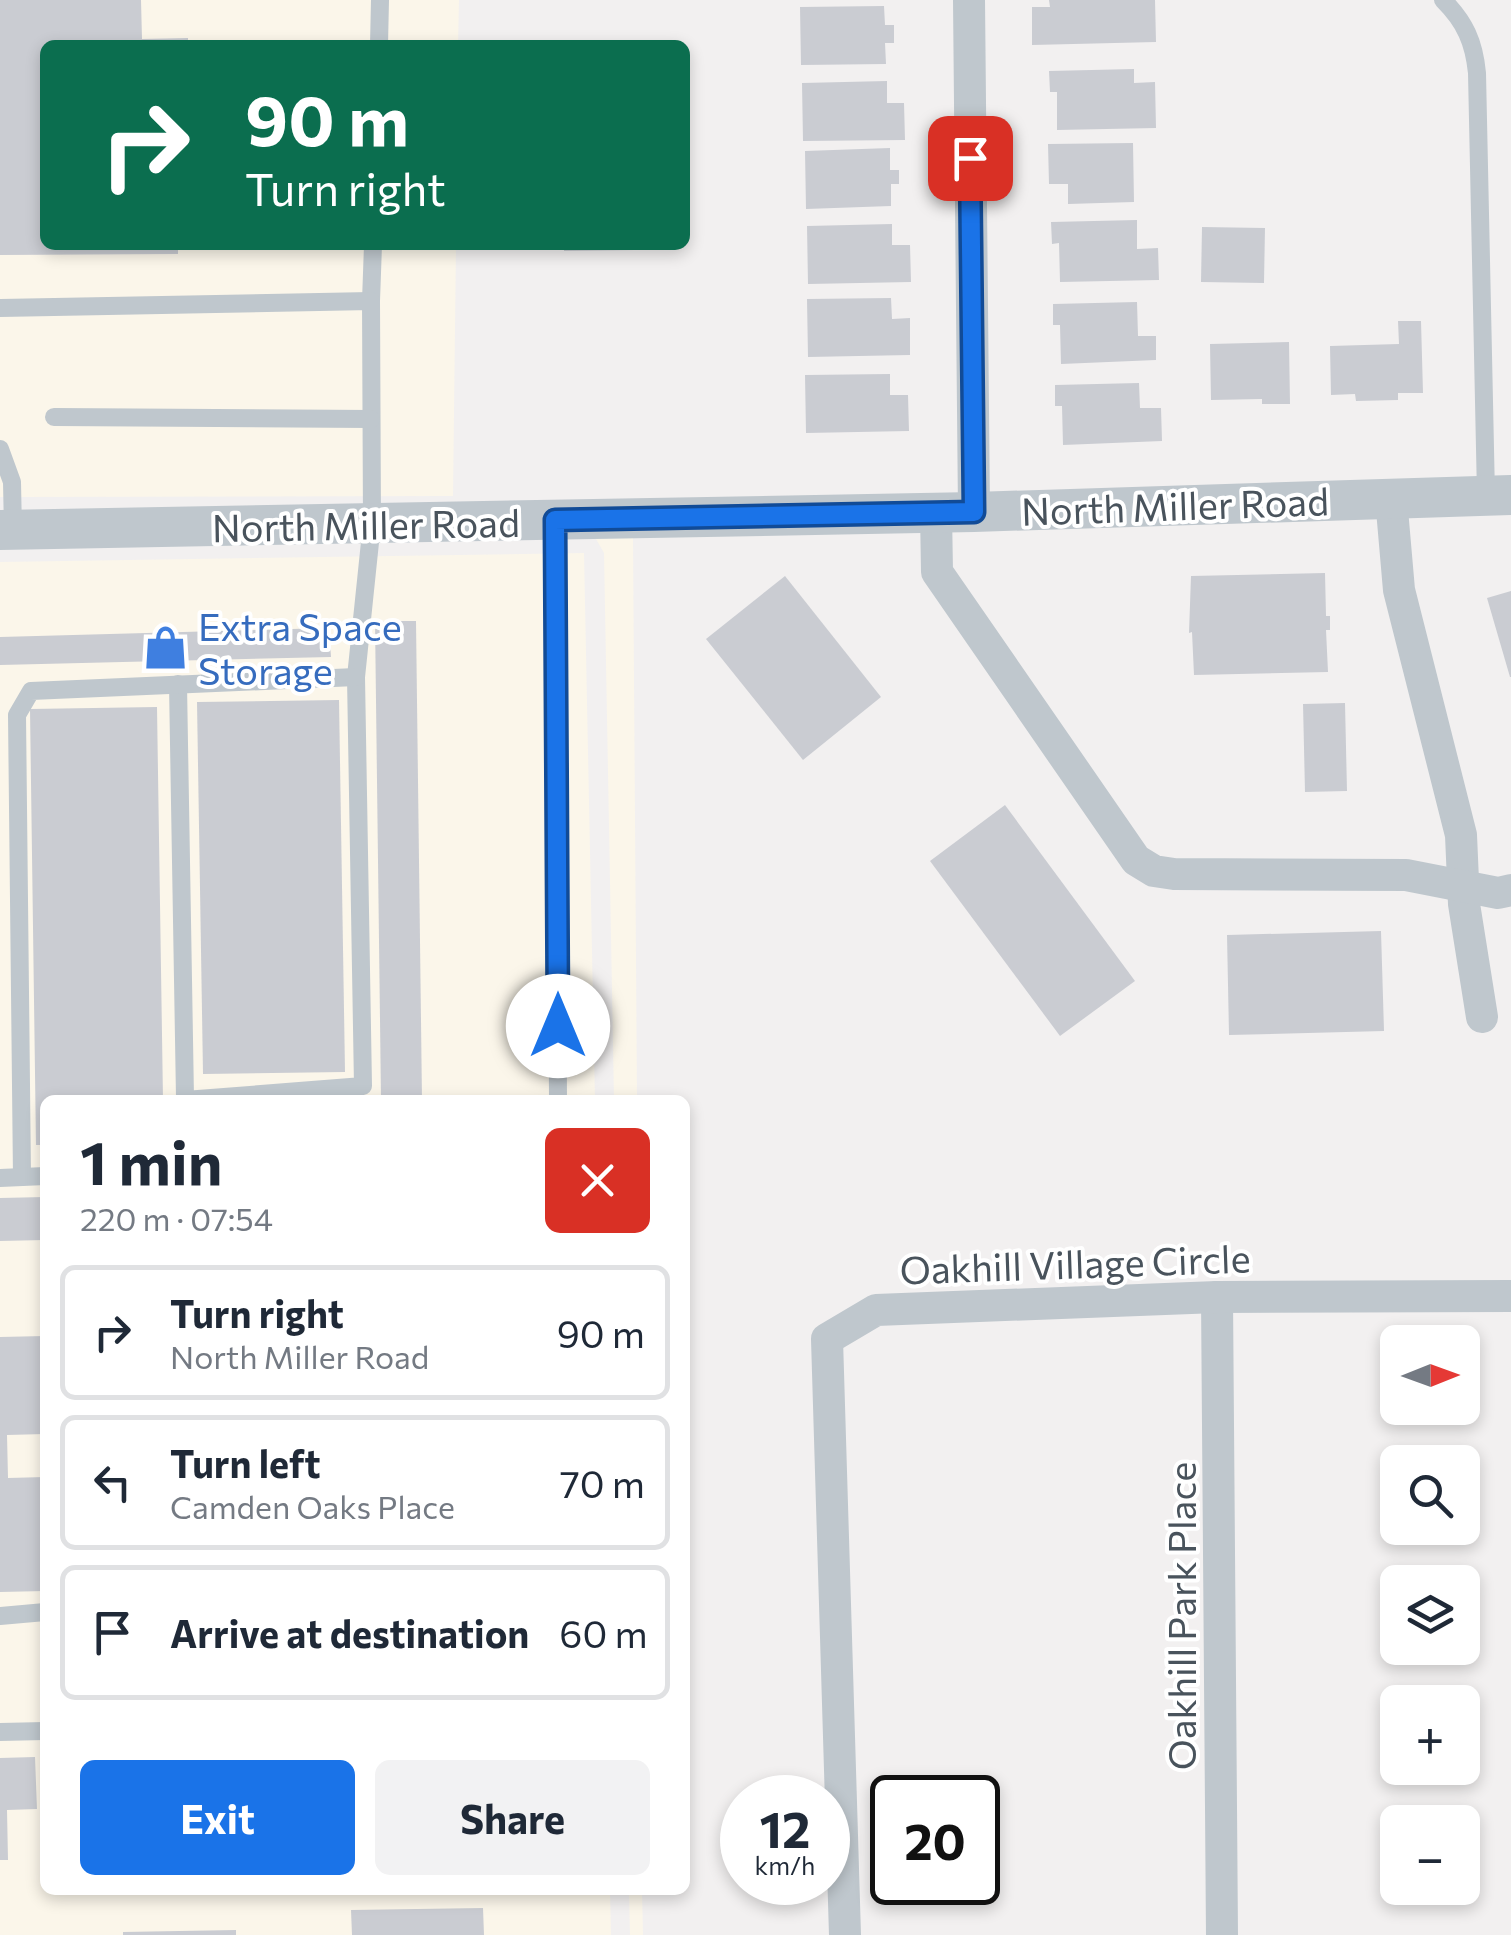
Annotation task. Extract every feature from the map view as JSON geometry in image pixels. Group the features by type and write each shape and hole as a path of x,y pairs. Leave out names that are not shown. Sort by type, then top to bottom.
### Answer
{"street":[{"path":"969,0 955,512 937,572 1136,860 1154,871 1406,874 1498,893 1511,890"},
{"name":"North Miller Road","path":"6,530 955,512 1498,496"},
{"path":"1391,498 1399,590 1460,836 1463,886 1482,1017"},
{"name":"Oakhill Village Circle","path":"846,1935 827,1339 876,1310 1217,1297 1511,1296"},
{"name":"Oakhill Park Place","path":"1217,1297 1222,1935"}],"lane":[{"path":"379,40 380,0"},
{"path":"1443,0 1467,29 1476,60 1498,496"},
{"path":"240,1095 363,1086 356,677 372,523 373,250"},
{"path":"0,308 371,302"},
{"path":"54,417 371,419"},
{"path":"0,450 12,482 6,530"},
{"path":"555,520 558,1095"},
{"path":"22,1177 17,715 31,691 356,677"},
{"path":"178,684 185,1095"},
{"path":"0,1178 40,1176"},
{"path":"0,1616 40,1612"},
{"path":"0,1732 40,1731"}],"shaded area":[{"path":"0,0 459,0 458,40 40,40 40,250 456,250 453,496 0,497"},
{"path":"633,538 637,1095 614,1095 604,553 596,539"},
{"path":"584,553 595,1095 40,1095 40,1895 610,1895 611,1935 0,1935 0,562"},
{"path":"629,1895 642,1895 643,1935 630,1935"}],"building":[{"path":"0,0 141,0 142,39 188,40 40,40 40,250 178,250 178,254 0,255"},
{"path":"1049,0 1155,0 1156,42 1032,45 1032,7 1050,7"},
{"path":"884,6 885,25 894,25 894,43 885,43 886,64 801,65 800,7"},
{"path":"1134,69 1134,83 1155,82 1156,128 1057,130 1057,92 1050,92 1049,71"},
{"path":"887,81 887,103 904,103 905,140 803,141 802,83"},
{"path":"1133,143 1134,202 1068,204 1068,184 1049,184 1048,144"},
{"path":"890,148 890,170 899,170 899,184 891,184 891,206 806,209 805,151"},
{"path":"1137,220 1137,249 1158,248 1159,280 1060,282 1059,243 1052,244 1051,222"},
{"path":"892,224 892,245 910,245 911,282 808,284 807,226"},
{"path":"1202,227 1265,228 1264,283 1201,282"},
{"path":"891,298 892,319 910,318 910,355 808,357 807,299"},
{"path":"1137,302 1138,336 1156,336 1156,360 1061,364 1060,325 1053,325 1053,304"},
{"path":"1398,321 1421,321 1423,393 1398,393 1398,400 1356,401 1355,394 1331,395 1330,346 1399,344"},
{"path":"1289,342 1290,404 1262,404 1262,399 1211,400 1210,344"},
{"path":"890,374 890,395 908,395 909,431 806,433 805,375"},
{"path":"1139,383 1140,408 1161,408 1162,441 1063,445 1062,406 1055,406 1055,385"},
{"path":"1325,573 1326,616 1330,616 1330,630 1326,630 1328,672 1194,675 1192,632 1189,633 1191,576"},
{"path":"785,576 881,697 803,760 706,639"},
{"path":"1511,591 1511,677 1510,677 1487,598"},
{"path":"375,621 416,621 422,1095 381,1095"},
{"name":"Extra Space Storage","path":"329,628 331,657 0,665 0,637"},
{"path":"339,700 345,1072 203,1074 197,702"},
{"path":"1345,703 1347,791 1305,792 1303,704"},
{"path":"157,707 163,1095 40,1095 40,1145 36,1145 30,709"},
{"path":"1005,805 1135,981 1060,1036 930,861"},
{"path":"1381,931 1384,1031 1229,1035 1227,935"},
{"path":"40,1197 40,1240 0,1241 0,1198"},
{"path":"40,1336 40,1434 7,1435 8,1478 40,1477 40,1591 0,1592 0,1337"},
{"path":"35,1757 37,1809 7,1810 8,1860 0,1860 0,1758"},
{"path":"483,1908 484,1935 352,1935 351,1910"},
{"path":"236,1930 236,1935 123,1935 123,1932"}],"place":[{"name":"Extra Space Storage","path":"165,647"}],"route":[{"path":"558,1026 555,520 974,512 970,158"}]}
